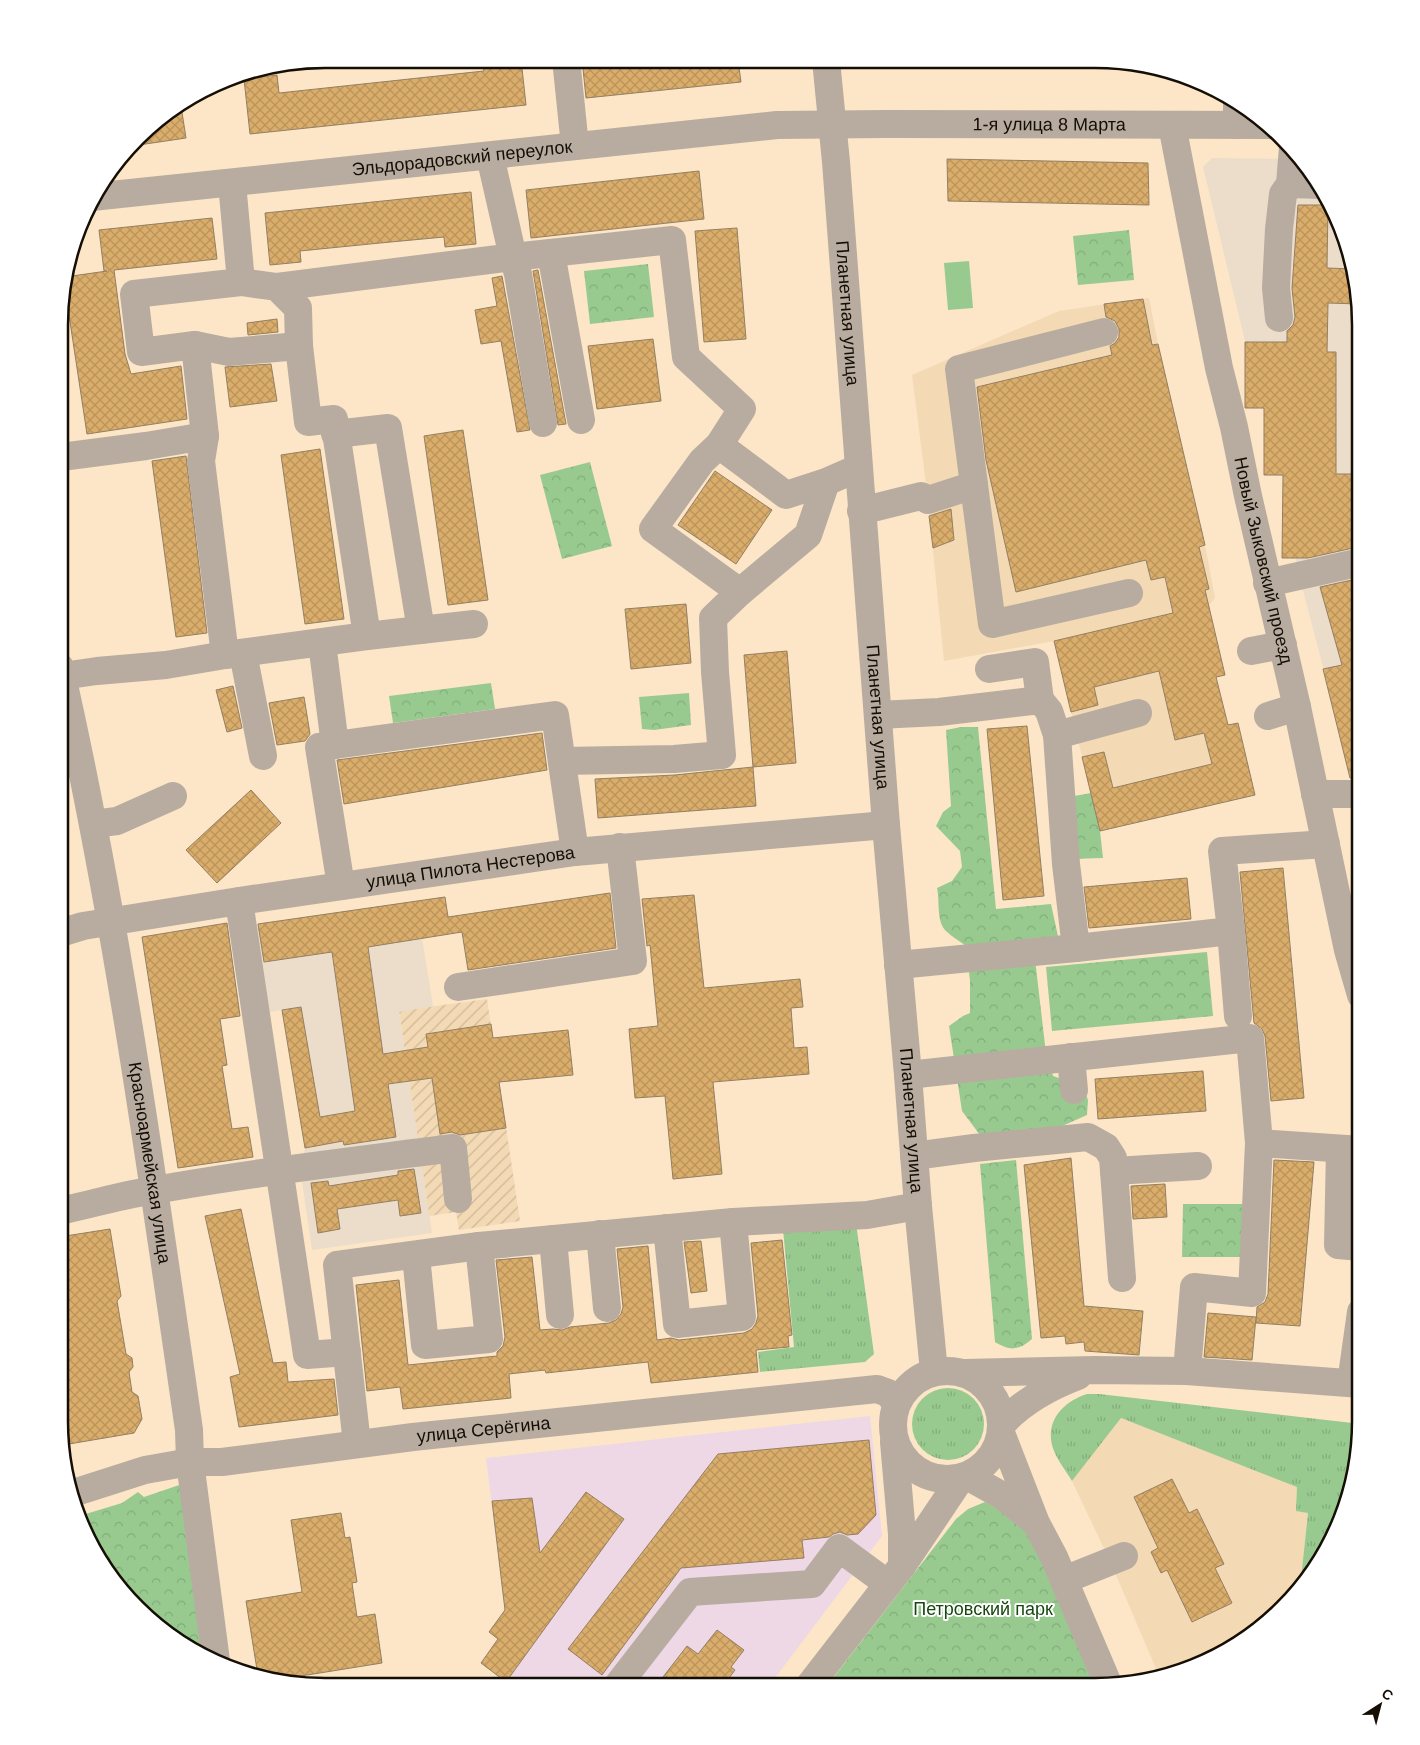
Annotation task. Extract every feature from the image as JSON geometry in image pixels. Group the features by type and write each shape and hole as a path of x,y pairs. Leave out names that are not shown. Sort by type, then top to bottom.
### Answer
{"street":[{"path":"567,68 575,146"},
{"name":"Планетная улица","path":"827,68 886,825 934,1372"},
{"name":"1-я улица 8 Марта","path":"832,124 1172,125 1237,113"},
{"name":"Эльдорадовский переулок","path":"102,196 777,125 832,124"},
{"name":"Новый Зыковский проезд","path":"1172,125 1219,368 1297,707 1352,964"},
{"path":"490,156 518,274 543,423"},
{"path":"1279,318 1276,288 1279,228 1283,194 1290,184 1292,159"},
{"path":"232,183 241,282"},
{"path":"1290,184 1311,185"},
{"path":"299,346 229,352 195,346 142,352 134,294 241,282 277,287 302,296 551,252 672,240 686,357 742,409 719,445 702,461 653,529 740,592"},
{"path":"551,252 581,420"},
{"path":"302,296 299,346 308,422 334,418 367,636"},
{"path":"1104,332 959,369 992,624 1129,593"},
{"path":"195,346 205,436 201,461 234,654 263,756"},
{"path":"335,434 388,428 421,630"},
{"path":"68,456 205,436"},
{"path":"719,445 786,494 826,482 858,468"},
{"path":"562,761 674,759 722,755 715,672 713,618 740,592 808,535 826,482"},
{"path":"861,511 921,496 928,500 974,485"},
{"path":"1268,583 1352,564"},
{"path":"68,671 166,665 367,636 474,624"},
{"path":"322,643 334,745"},
{"path":"1250,651 1283,645"},
{"path":"989,669 1035,662 1040,700 1049,711 1057,735 1066,864 1076,948"},
{"path":"878,715 939,712 1040,700"},
{"name":"Красноармейская улица","path":"68,704 112,922 131,1031 189,1430 190,1462 215,1653"},
{"path":"1268,716 1297,707"},
{"path":"1057,735 1138,713"},
{"path":"341,886 319,747 555,715 576,852"},
{"path":"1315,794 1352,794"},
{"path":"93,824 117,820 173,796"},
{"name":"улица Пилота Нестерова","path":"68,931 83,926 239,901 576,852 886,825"},
{"path":"1238,1016 1222,852 1326,844"},
{"path":"458,987 633,961 620,847"},
{"path":"239,901 307,1355 347,1352"},
{"path":"898,965 1231,931"},
{"path":"908,1074 1250,1038 1259,1143 1252,1293 1194,1287 1187,1371"},
{"path":"1072,1057 1074,1090"},
{"path":"914,1156 1088,1137 1106,1147 1113,1158 1122,1278"},
{"path":"1259,1143 1350,1150 1338,1245 1352,1246"},
{"path":"68,1210 155,1190 280,1170 453,1148 458,1199"},
{"path":"1114,1171 1198,1166"},
{"path":"295,1271 479,1246 733,1222 867,1215 918,1206"},
{"path":"667,1228 677,1324 742,1317 733,1222"},
{"path":"600,1234 608,1308"},
{"path":"553,1239 560,1315"},
{"path":"416,1256 425,1345 488,1339 479,1246"},
{"path":"337,1265 357,1444"},
{"path":"895,1575 902,1534 892,1420 896,1403 906,1389 919,1378 934,1372 950,1370 965,1373 1094,1370 1187,1371 1352,1383"},
{"path":"893,1438 903,1458 919,1472 939,1480 964,1477 980,1469 994,1453 1002,1429 1013,1412 1055,1384 1094,1370"},
{"path":"965,1373 982,1383 994,1398 1000,1410 1002,1429 1036,1524 1064,1580 1105,1677"},
{"name":"улица Серёгина","path":"77,1492 145,1470 190,1462 222,1462 357,1444 877,1390 888,1393 896,1403"},
{"path":"964,1477 1003,1496 1036,1524"},
{"path":"816,1678 895,1575 964,1477"},
{"path":"623,1678 690,1592 812,1584 839,1548 895,1575"},
{"path":"1064,1580 1124,1556"}],"shaded area":[{"path":"1212,158 1292,159 1309,182 1326,211 1339,242 1348,274 1352,308 1352,778 1301,583 1296,576 1296,558 1282,558 1283,476 1264,475 1264,409 1245,408 1245,341 1203,167"},
{"path":"1149,298 1205,545 1215,598 1209,605 1225,675 1216,678 1227,725 1238,723 1255,795 1100,831 1054,641 944,661 928,500 912,375 1059,311"},
{"path":"445,897 450,934 422,938 433,1006 399,1012 432,1233 312,1250 301,1175 305,1148 324,1144 301,1007 244,1016 254,924"},
{"path":"487,999 520,1221 459,1230 456,1212 429,1216 399,1011"},
{"path":"870,1416 882,1536 775,1678 501,1678 481,1663 498,1639 489,1632 505,1610 486,1458"},
{"path":"1121,1418 1298,1487 1308,1513 1302,1573 1289,1590 1265,1614 1238,1634 1194,1658 1157,1670 1110,1561 1072,1481"}],"green space":[{"path":"1129,230 1134,280 1078,285 1073,236"},
{"path":"969,261 973,308 948,310 944,263"},
{"path":"648,264 654,317 590,324 584,271"},
{"path":"590,462 612,546 562,559 540,475"},
{"path":"491,683 495,709 393,723 389,696"},
{"path":"689,693 691,725 654,730 642,729 639,697"},
{"path":"961,727 978,727 996,909 1051,904 1059,941 1035,959 1045,1045 1053,1076 1083,1086 1088,1100 1087,1115 1060,1127 980,1135 962,1111 949,1026 970,1013 970,981 966,946 943,927 937,888 952,881 962,867 960,851 936,826 943,812 951,806 946,730"},
{"path":"1091,793 1100,831 1103,858 1070,859 1063,798"},
{"path":"1207,952 1213,1016 1052,1031 1046,967"},
{"path":"1016,1160 1032,1339 1018,1348 1010,1348 995,1342 980,1164"},
{"path":"1183,1204 1247,1204 1247,1257 1182,1257"},
{"path":"856,1223 874,1354 865,1362 760,1372 758,1352 794,1347 783,1229"},
{"path":"955,1388 974,1398 982,1410 984,1424 982,1438 974,1450 962,1458 941,1460 922,1450 914,1438 912,1417 922,1398 934,1390"},
{"path":"1087,1394 1099,1394 1352,1423 1348,1471 1339,1503 1326,1534 1302,1573 1308,1513 1296,1511 1297,1487 1121,1418 1072,1481 1054,1451 1051,1431 1057,1415 1070,1402"},
{"path":"185,1483 207,1649 182,1634 155,1614 131,1590 102,1549 85,1514 122,1503 138,1492 144,1497"},
{"name":"Петровский парк","path":"985,1502 1019,1518 1040,1549 1094,1678 833,1678 956,1519 968,1509"}],"building":[{"path":"484,68 522,68 526,105 250,134 244,80 251,78 277,75 279,93 484,71"},
{"path":"583,68 739,68 741,82 586,98"},
{"path":"182,111 186,138 141,145 155,131"},
{"path":"947,159 1148,163 1149,205 948,201"},
{"path":"699,171 704,219 531,238 526,190"},
{"path":"471,192 476,244 445,247 444,237 300,251 301,262 270,265 265,213"},
{"path":"1298,205 1323,205 1328,215 1327,268 1347,269 1352,304 1328,303 1327,352 1336,352 1336,474 1352,474 1352,548 1308,558 1282,558 1283,475 1264,475 1264,408 1245,408 1245,342 1287,342 1287,331 1293,325 1295,317 1292,288"},
{"path":"212,218 217,259 114,270 125,354 131,374 181,366 187,419 87,434 68,308 72,276 107,271 104,271 99,230"},
{"path":"737,228 746,339 704,342 695,231"},
{"path":"538,270 566,424 558,425 533,271"},
{"path":"502,276 530,430 517,432 501,341 481,344 475,310 497,306 492,278"},
{"path":"1143,299 1152,345 1158,344 1205,545 1199,547 1209,589 1205,590 1225,675 1216,677 1228,725 1238,723 1255,795 1100,831 1082,757 1104,752 1113,788 1212,764 1204,733 1175,740 1159,671 1094,687 1098,705 1071,712 1054,641 1173,613 1165,577 1151,580 1146,560 1016,592 986,460 977,387 1112,355 1110,346 1119,337 1119,329 1115,321 1106,317 1104,304"},
{"path":"277,319 278,332 248,335 247,323"},
{"path":"653,339 661,401 597,409 588,346"},
{"path":"271,364 277,401 230,407 225,367"},
{"path":"463,430 488,600 448,605 424,436"},
{"path":"320,449 344,619 305,624 281,455"},
{"path":"186,456 207,633 176,637 152,461"},
{"path":"715,471 772,510 736,564 678,525"},
{"path":"951,509 954,540 933,548 929,516"},
{"path":"1352,580 1352,778 1350,778 1323,669 1342,665 1320,587"},
{"path":"686,604 691,663 631,669 625,609"},
{"path":"787,651 796,763 753,767 744,655"},
{"path":"233,686 242,728 227,732 216,690"},
{"path":"304,697 310,734 305,741 277,745 269,703"},
{"path":"1027,726 1044,896 1003,900 987,729"},
{"path":"542,733 547,770 344,804 337,760"},
{"path":"753,767 756,806 598,818 595,779 675,775"},
{"path":"251,790 281,823 217,883 186,850"},
{"path":"1283,868 1304,1098 1271,1101 1265,1036 1262,1029 1254,1023 1240,872"},
{"path":"1187,878 1191,919 1089,928 1084,887"},
{"path":"610,893 616,948 468,970 462,932 368,947 383,1054 428,1047 426,1034 491,1024 493,1038 568,1030 573,1075 499,1082 506,1128 460,1135 452,1132 440,1134 432,1078 388,1084 396,1137 344,1145 343,1141 305,1148 282,1010 301,1007 320,1117 355,1111 332,952 264,962 258,924 445,897 448,917"},
{"path":"694,895 704,988 800,979 803,1007 791,1008 794,1048 807,1047 809,1074 713,1082 722,1174 673,1179 665,1096 635,1098 629,1029 658,1026 650,945 647,946 642,899"},
{"path":"227,923 240,1016 220,1019 227,1065 222,1066 232,1129 248,1127 253,1157 178,1168 142,937"},
{"path":"1203,1071 1206,1111 1098,1119 1095,1079"},
{"path":"1071,1158 1084,1306 1143,1311 1139,1355 1085,1351 1084,1342 1066,1344 1065,1336 1041,1338 1024,1165"},
{"path":"1274,1160 1314,1162 1300,1326 1256,1323 1257,1307 1265,1302 1268,1294"},
{"path":"414,1169 421,1213 400,1216 398,1200 337,1209 340,1229 318,1233 311,1183 328,1181 329,1186 398,1175 398,1171"},
{"path":"1165,1184 1167,1217 1133,1219 1131,1186"},
{"path":"241,1209 273,1363 286,1362 288,1382 334,1379 338,1415 239,1427 230,1377 240,1374 205,1216"},
{"path":"110,1229 121,1296 117,1301 126,1354 132,1358 133,1367 129,1372 132,1392 138,1396 142,1419 134,1433 69,1444 68,1436 68,1236"},
{"path":"782,1240 792,1335 788,1336 789,1347 756,1350 758,1372 651,1383 648,1362 546,1373 545,1370 509,1374 511,1398 403,1409 400,1387 367,1391 356,1285 399,1280 408,1365 497,1356 497,1352 503,1346 505,1337 496,1260 532,1257 540,1330 562,1330 570,1327 609,1323 616,1320 621,1314 623,1307 617,1249 648,1246 657,1340 671,1338 679,1340 744,1333 752,1329 758,1316 751,1243"},
{"path":"701,1241 707,1291 691,1293 684,1242"},
{"path":"1208,1313 1256,1317 1252,1360 1204,1357"},
{"path":"869,1440 876,1515 858,1534 847,1535 840,1532 829,1537 802,1540 804,1558 681,1568 602,1675 568,1649 718,1454"},
{"path":"1172,1479 1189,1513 1197,1509 1224,1564 1215,1568 1232,1603 1192,1622 1167,1570 1161,1573 1151,1552 1158,1548 1134,1497"},
{"path":"586,1492 624,1519 509,1678 501,1678 481,1663 498,1639 489,1632 505,1610 492,1501 532,1498 540,1553"},
{"path":"341,1513 345,1538 350,1537 357,1582 352,1583 357,1617 375,1614 382,1663 300,1676 257,1669 246,1601 302,1592 291,1520"},
{"path":"717,1630 744,1650 731,1667 735,1670 729,1678 662,1678 687,1646 698,1654"}]}
